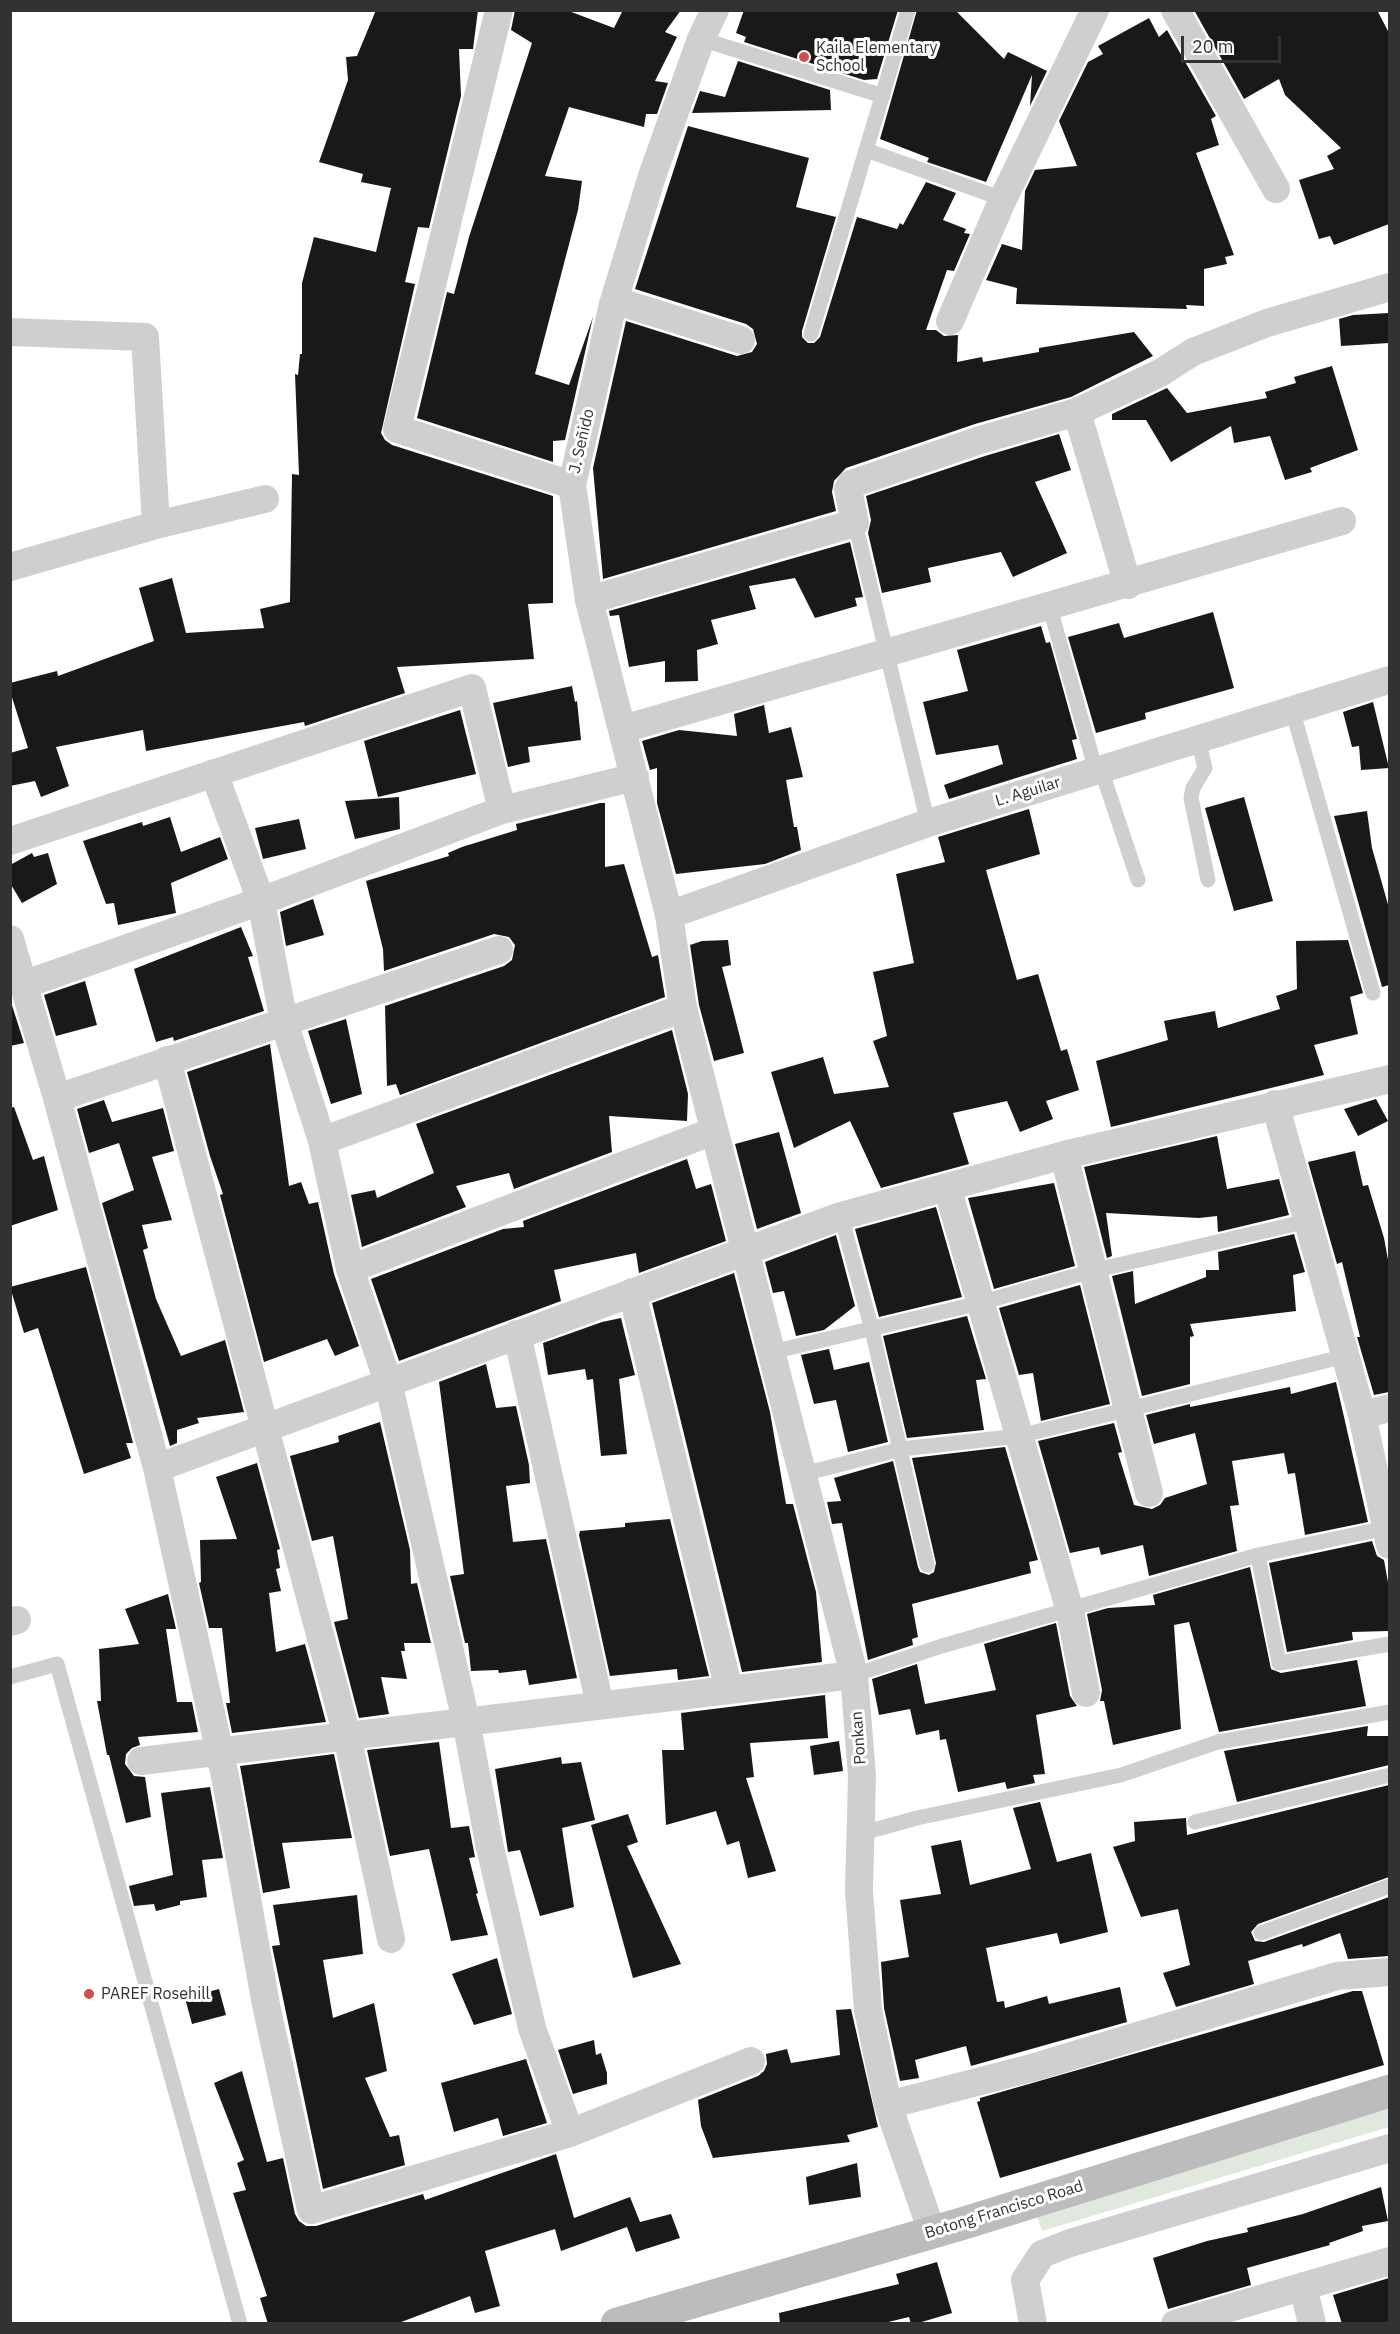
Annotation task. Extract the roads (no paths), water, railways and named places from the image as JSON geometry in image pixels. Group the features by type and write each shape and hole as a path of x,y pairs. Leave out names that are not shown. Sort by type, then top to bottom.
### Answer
{"street":[{"path":"499,10 397,429 572,485"},
{"name":"J. Señido","path":"714,1131 683,1008 669,915 590,600 572,485 613,304 652,176 701,39 715,10"},
{"path":"951,321 1003,199 1095,10"},
{"path":"1175,10 1276,189"},
{"path":"590,600 855,523 848,489 851,484 1017,428 1077,412 1160,374 1193,352 1267,323 1389,287"},
{"path":"613,304 624,303 741,340"},
{"path":"10,332 145,337 156,525"},
{"path":"1077,412 1128,585"},
{"path":"10,567 156,525 265,499"},
{"path":"623,729 886,652 1050,608 1342,521"},
{"name":"L. Aguilar","path":"669,915 928,823 1389,680"},
{"path":"10,841 472,688 501,810"},
{"path":"214,773 261,901 284,1022 322,1141 350,1269 388,1382 466,1721 489,1843 532,2028 570,2133"},
{"path":"23,985 261,901 501,810 635,777"},
{"path":"10,939 57,1098 157,1468 220,1751 266,2005 311,2210 570,2133 751,2061"},
{"path":"57,1098 499,950"},
{"path":"322,1141 683,1008"},
{"path":"167,1060 347,1736 392,1939"},
{"path":"157,1468 745,1249 841,1216 1064,1155 1389,1079"},
{"path":"1275,1104 1383,1486 1388,1536"},
{"path":"350,1269 714,1131"},
{"name":"Ponkan","path":"714,1131 854,1675 862,1776 859,1891 868,2010 888,2105 932,2232"},
{"path":"1064,1155 1149,1493"},
{"path":"947,1187 1070,1611 1086,1693"},
{"path":"632,1292 729,1690"},
{"path":"517,1334 600,1705"},
{"path":"1362,1415 1389,1408"},
{"path":"141,1761 854,1675"},
{"path":"888,2105 1035,2067 1337,1976 1389,1972"},
{"name":"Botong Francisco Road","path":"617,2324 932,2232 1389,2091"},
{"path":"1033,2324 1025,2280 1042,2254 1070,2243 1389,2148"},
{"path":"1175,2324 1389,2261"},
{"path":"1303,2286 1312,2324"}],"lane":[{"path":"811,334 908,10"},
{"path":"701,39 882,96"},
{"path":"866,150 1003,199"},
{"path":"855,523 928,823"},
{"path":"1050,608 1099,770 1138,880"},
{"path":"1292,709 1373,993"},
{"path":"1198,739 1205,768 1193,788 1191,798 1208,880"},
{"path":"841,1216 872,1330 927,1565"},
{"path":"772,1352 980,1303 1092,1271 1308,1221"},
{"path":"803,1474 901,1449 1019,1436 1346,1356"},
{"path":"854,1675 942,1646 1258,1555 1388,1536"},
{"path":"1258,1555 1279,1663 1389,1644"},
{"path":"10,1677 57,1664 240,2324"},
{"path":"859,1834 917,1818 1121,1775 1218,1742 1389,1712"},
{"path":"1195,1822 1389,1775"},
{"path":"1261,1933 1389,1886"}],"place":[{"name":"Kaila Elementary School","path":"804,57"},
{"name":"PAREF Rosehill","path":"89,1994"}]}
